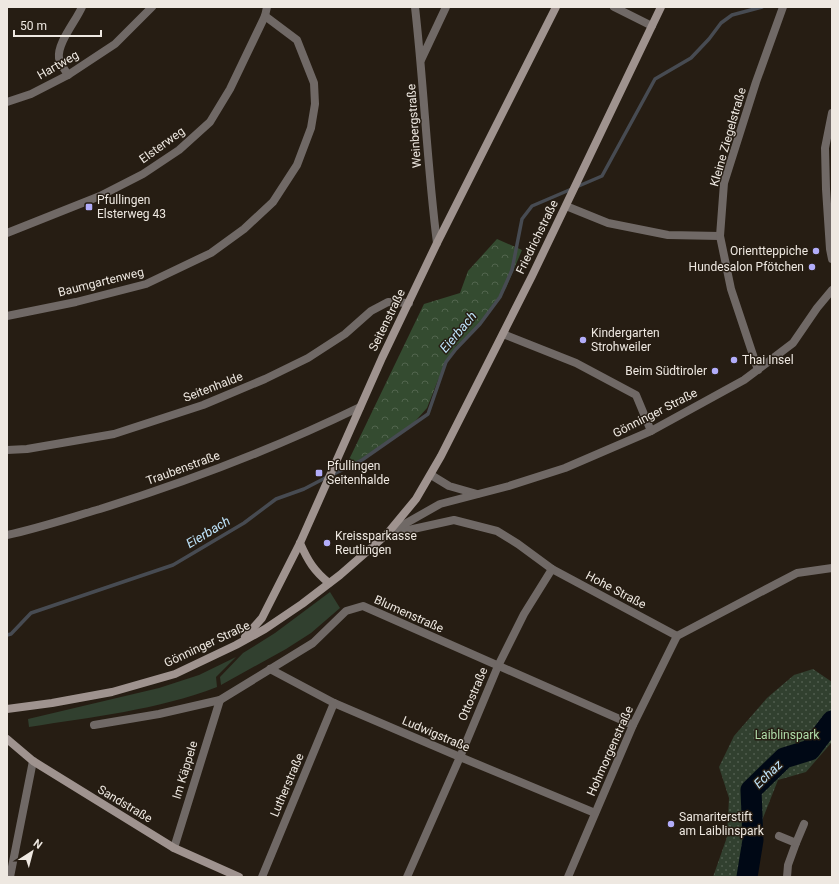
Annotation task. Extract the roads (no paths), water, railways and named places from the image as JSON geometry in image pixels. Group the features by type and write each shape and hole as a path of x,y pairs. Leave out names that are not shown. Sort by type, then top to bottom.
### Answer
{"main road":[{"name":"Seitenstraße","path":"241,642 262,618 300,543 360,407 437,243 556,7"},
{"name":"Friedrichstraße","path":"431,475 566,206 661,7"},
{"name":"Gönninger Straße","path":"7,709 52,703 112,692 175,674 241,642 271,625 302,604 387,534 416,499 431,475"},
{"path":"300,543 309,562 317,573 329,583"},
{"name":"Sandstraße","path":"7,739 33,761 174,848 239,877"}],"street":[{"path":"68,75 59,59 60,48 78,17 82,7"},
{"name":"Hartweg","path":"7,102 31,94 68,75 115,44 152,7"},
{"name":"Elsterweg","path":"7,233 100,196 143,174 180,150 210,122 230,89 265,16 267,7"},
{"name":"Weinbergstraße","path":"415,7 421,60 430,187 437,243"},
{"path":"421,60 446,7"},
{"path":"614,7 652,26"},
{"name":"Kleine Ziegelstraße","path":"758,370 730,289 720,236 724,183 756,82 783,7"},
{"name":"Baumgartenweg","path":"7,316 76,302 146,284 211,253 244,229 273,202 296,165 310,128 315,104 314,83 297,40 265,16"},
{"path":"832,113 825,148 826,189 832,259"},
{"path":"566,206 608,224 668,235 720,236"},
{"name":"Gönninger Straße","path":"387,534 440,504 509,486 565,468 651,431 744,380 793,343 817,308 832,290"},
{"name":"Seitenhalde","path":"7,450 27,449 114,434 203,405 265,379 308,358 345,334 371,311 388,302 409,303"},
{"path":"503,334 576,363 636,395 651,431"},
{"name":"Traubenstraße","path":"7,535 38,528 134,498 230,464 319,427 360,407"},
{"name":"Gönninger Straße","path":"431,475 449,486 478,494"},
{"name":"Hohe Straße","path":"387,534 454,520 497,531 518,544 552,569 677,636"},
{"path":"677,636 797,573 832,568"},
{"name":"Ottostraße","path":"407,877 498,666 524,614 552,569"},
{"name":"Blumenstraße","path":"94,725 158,714 220,700 313,643 346,611 363,606 634,725"},
{"name":"Hohmorgenstraße","path":"568,877 634,725 677,636"},
{"name":"Ludwigstraße","path":"270,669 334,703 595,813"},
{"name":"Im Käppele","path":"174,848 220,700"},
{"name":"Lutherstraße","path":"262,877 334,703"},
{"path":"10,877 33,761"},
{"path":"787,877 788,864 804,824"},
{"path":"778,836 796,843"}],"waterway":[{"name":"Eierbach","path":"332,475 362,460 428,414 446,362 456,349 480,324 500,297 512,270 522,219 532,206 602,176 655,79 691,58 709,39 721,23 732,15 762,7"},
{"name":"Eierbach","path":"7,635 11,634 31,613 173,565 244,523 276,499 304,489 327,477"},
{"name":"Echaz","path":"747,877 753,840 751,790 784,758 810,750 832,721"}],"place":[{"name":"Pfullingen Elsterweg 43","path":"89,207"},
{"name":"Orientteppiche","path":"816,251"},
{"name":"Hundesalon Pfötchen","path":"812,267"},
{"name":"Kindergarten Strohweiler","path":"583,340"},
{"name":"Thai Insel","path":"734,360"},
{"name":"Beim Südtiroler","path":"715,371"},
{"name":"Pfullingen Seitenhalde","path":"319,473"},
{"name":"Kreissparkasse Reutlingen","path":"327,543"},
{"name":"Samariterstift am Laiblinspark","path":"671,824"}],"park label":[{"name":"Laiblinspark","path":"787,735"}]}
